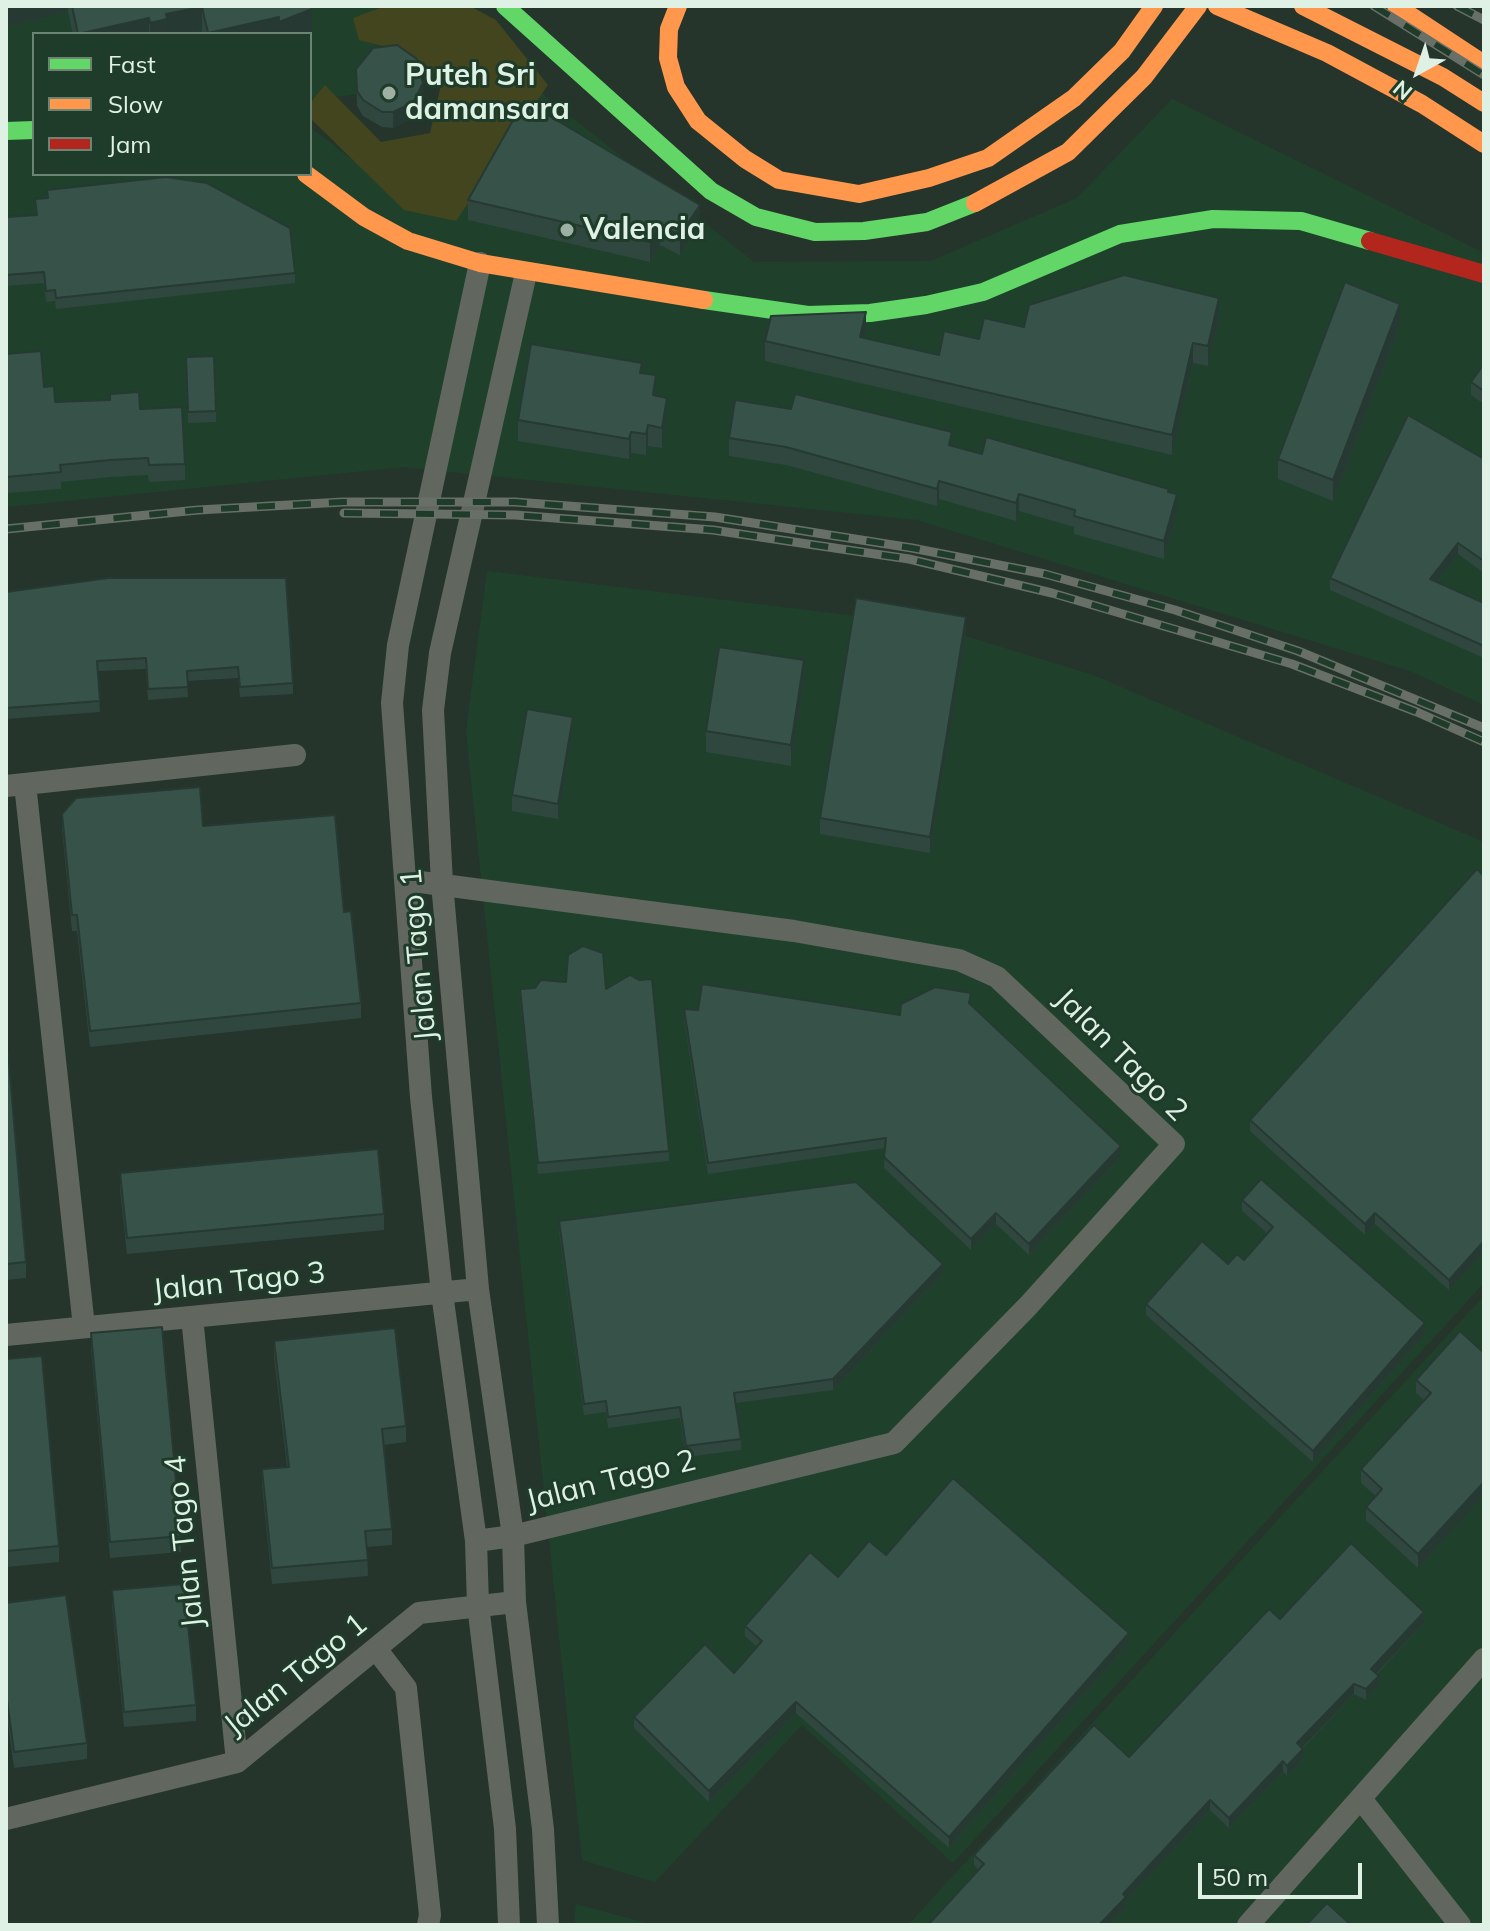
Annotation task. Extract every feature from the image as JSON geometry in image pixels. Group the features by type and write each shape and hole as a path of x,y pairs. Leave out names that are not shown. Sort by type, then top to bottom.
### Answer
{"main road":[{"path":"505,6 711,191 756,217 815,232 864,231 927,222 990,197 1068,152 1099,125 1175,40 1198,6"},
{"path":"678,6 669,29 668,58 676,87 698,121 745,159 779,180 816,189 859,194 892,188 988,158 1074,98 1122,51 1154,6"},
{"path":"1217,6 1327,53 1422,104 1484,144"},
{"path":"1303,6 1443,77 1484,103"},
{"path":"1396,6 1484,64"},
{"path":"6,131 32,130"},
{"path":"309,176 364,217 408,241 480,263 526,273 808,315 870,313 983,292 1120,234 1213,219 1301,221 1484,274"}],"street":[{"name":"Jalan Tago 1","path":"478,1605 476,1541 442,1293 421,1097 392,703 398,645 480,263"},
{"name":"Jalan Tago 1","path":"6,1819 237,1762 419,1613 515,1602 513,1536 478,1289 442,883 433,710 438,667 526,273"},
{"path":"84,1327 15,785 295,755"},
{"name":"Jalan Tago 2","path":"405,880 794,931 959,960 997,977 1174,1144 1028,1306 894,1443 513,1536 476,1541"},
{"name":"Jalan Tago 3","path":"6,1335 478,1289"},
{"name":"Jalan Tago 4","path":"192,1317 237,1762"},
{"path":"515,1602 543,1829 548,1925"},
{"path":"478,1605 505,1829 509,1925"},
{"path":"376,1649 406,1688 430,1915 428,1925"},
{"path":"1248,1925 1484,1659"},
{"path":"1361,1799 1460,1925"}],"shaded area":[{"path":"6,6 377,6 398,89 312,100 312,32 32,32 32,176 312,176 312,129 408,203 515,72 754,262 931,261 1077,198 1172,99 1484,253 1484,705 1410,671 917,520 404,467 6,507"},
{"path":"385,6 470,6 496,20 548,85 456,221 404,210 312,120 312,101 325,85 381,142 430,133 441,85 399,50 359,40 353,18"},
{"path":"487,571 929,625 1093,675 1484,842 1484,1283 953,1863 802,1725 655,1882 582,1860 466,731"},
{"path":"1484,1296 1484,1925 908,1925 1319,1475"},
{"path":"576,1904 654,1925 574,1925"}],"building":[{"path":"72,6 311,6 312,9 279,22 279,17 212,32 208,32 202,7 166,14 167,19 150,23 149,18 78,32"},
{"name":"Puteh Sri damansara","path":"397,45 417,59 423,83 413,103 393,112 382,112 363,100 357,91 356,69 373,48"},
{"path":"524,101 700,205 680,235 660,225 650,242 468,200"},
{"path":"166,177 207,183 290,228 295,273 56,298 55,290 46,291 44,272 6,275 6,217 37,215 35,199 48,198 47,190"},
{"path":"1124,275 1219,298 1208,346 1193,343 1172,435 765,341 771,316 866,312 860,337 939,355 944,331 979,339 984,318 1024,327 1029,305"},
{"path":"1345,282 1400,304 1333,480 1278,459"},
{"path":"531,344 642,363 640,373 656,375 653,395 667,398 662,428 648,425 646,434 631,432 629,439 518,420"},
{"path":"41,351 44,387 54,386 55,402 110,400 110,394 139,392 140,409 182,407 185,464 149,465 148,458 110,460 60,465 61,472 6,477 6,354"},
{"path":"214,356 216,411 188,412 186,357"},
{"path":"1484,364 1484,391 1471,382"},
{"path":"795,394 952,432 949,445 982,454 986,437 1169,489 1168,492 1177,494 1164,541 1074,516 1075,510 1019,494 1016,503 939,481 937,489 786,447 729,438 735,400 791,409"},
{"path":"1408,415 1484,459 1484,561 1458,543 1430,579 1484,603 1484,646 1330,578"},
{"path":"108,578 286,578 293,683 240,687 238,667 187,671 188,687 148,689 146,658 97,661 100,701 6,708 6,592"},
{"path":"856,598 966,617 930,837 820,818"},
{"path":"719,647 804,660 791,745 706,731"},
{"path":"527,709 573,717 558,804 512,795"},
{"path":"200,787 203,826 335,815 344,912 351,911 361,1003 90,1031 77,915 72,915 62,814 76,798"},
{"path":"1477,869 1484,876 1484,1241 1449,1280 1375,1213 1365,1224 1250,1120"},
{"path":"583,946 603,953 606,989 630,975 639,980 652,979 669,1151 538,1163 520,989 535,988 541,980 566,982 568,955"},
{"path":"702,984 900,1015 901,1004 935,987 971,993 969,1003 1121,1146 1029,1244 996,1213 971,1239 884,1157 886,1138 708,1163 684,1009 698,1010"},
{"path":"6,1051 26,1262 6,1264"},
{"path":"378,1149 384,1214 127,1238 120,1173"},
{"path":"1261,1179 1425,1323 1313,1451 1146,1304 1202,1241 1228,1264 1237,1254 1244,1260 1273,1227 1242,1200"},
{"path":"856,1182 943,1264 833,1379 734,1393 741,1439 686,1446 680,1407 608,1417 606,1401 584,1404 559,1221"},
{"path":"162,1327 181,1536 110,1542 91,1333"},
{"path":"395,1328 406,1426 382,1429 392,1529 365,1531 368,1560 272,1568 262,1469 289,1467 274,1341"},
{"path":"1460,1331 1484,1353 1484,1482 1418,1554 1366,1507 1382,1489 1361,1469 1431,1393 1416,1380"},
{"path":"42,1356 59,1546 6,1551 6,1359"},
{"path":"953,1478 1129,1633 949,1837 796,1702 709,1791 634,1717 705,1644 734,1673 762,1641 745,1626 810,1552 838,1577 869,1541 886,1555"},
{"path":"1351,1543 1424,1612 1371,1669 1379,1676 1366,1689 1354,1684 1297,1743 1303,1749 1287,1766 1283,1761 1229,1818 1210,1800 1123,1894 1126,1897 1099,1925 928,1925 984,1864 974,1855 1094,1725 1129,1757 1269,1609 1280,1619"},
{"path":"184,1584 196,1705 124,1712 112,1590"},
{"path":"66,1595 87,1743 14,1752 6,1693 6,1603"},
{"path":"1327,1903 1351,1925 1306,1925"}],"railway":[{"path":"1374,6 1484,75"},
{"path":"1457,6 1484,20"},
{"path":"6,529 198,510 343,502 515,502 715,517 912,548 1045,574 1175,610 1298,651 1484,728"},
{"path":"344,513 515,515 713,530 909,559 1052,593 1292,664 1417,712 1484,742"}],"traffic: fast":[{"path":"505,6 711,191 756,217 815,232 864,231 927,222 975,203"},
{"path":"6,131 32,130"},
{"path":"704,300 808,315 870,313 926,305 983,292 1120,234 1213,219 1301,221 1370,241"}],"traffic: slow":[{"path":"678,6 669,29 668,58 676,87 698,121 745,159 779,180 859,194 929,178 988,158 1074,98 1122,51 1154,6"},
{"path":"975,203 1068,152 1144,77 1198,6"},
{"path":"1217,6 1327,53 1422,104 1484,144"},
{"path":"1303,6 1443,77 1484,103"},
{"path":"1396,6 1484,64"},
{"path":"309,176 364,217 408,241 480,263 704,300"}],"traffic: jam":[{"path":"1370,241 1484,274"}],"place":[{"name":"Puteh Sri damansara","path":"389,93"},
{"name":"Valencia","path":"567,230"}]}
